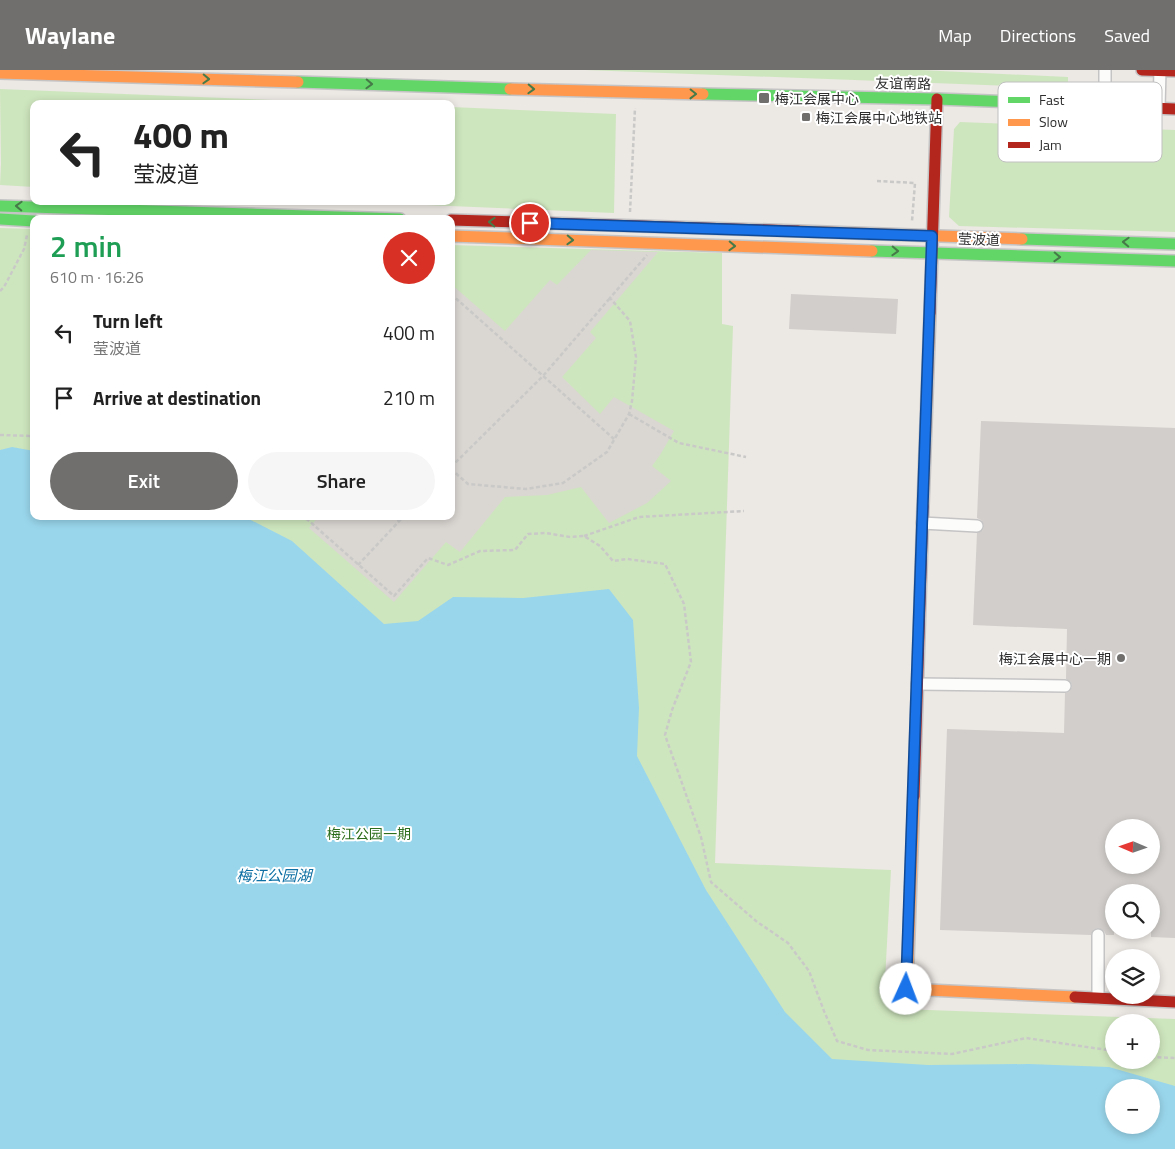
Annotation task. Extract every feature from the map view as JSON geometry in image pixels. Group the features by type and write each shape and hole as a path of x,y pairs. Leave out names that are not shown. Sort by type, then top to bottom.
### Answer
{"street":[{"path":"1142,70 1175,71"},
{"name":"友谊南路","path":"0,73 635,93 998,102"},
{"path":"937,99 906,989 1175,1002"},
{"name":"友谊南路","path":"1162,108 1175,109"},
{"path":"0,206 277,215"},
{"path":"0,219 30,221"},
{"name":"莹波道","path":"455,220 1175,244"},
{"name":"莹波道","path":"455,236 1175,261"},
{"path":"922,523 977,526"},
{"path":"917,684 1065,686"},
{"path":"1098,935 1098,998"}],"path":[{"path":"629,226 635,93"},
{"path":"877,181 914,183 911,235"},
{"path":"0,291 24,249 30,228"},
{"path":"455,464 544,376 658,243"},
{"path":"455,298 615,439"},
{"path":"455,472 468,484 526,489 563,483 608,452 629,414 636,357 630,321 610,298"},
{"path":"629,414 679,443 746,457"},
{"path":"0,435 30,436"},
{"path":"308,520 394,596 428,558 448,565 480,551 515,550 528,534 546,533 570,537 584,536 639,517 744,511"},
{"path":"358,565 400,521"},
{"path":"584,536 600,546 613,561 627,559 665,564 684,604 691,662 672,710 665,735 701,837 711,882 756,921 788,943 809,971 837,1041 868,1050 952,1054 1026,1038 1105,1050"},
{"path":"1160,1057 1175,1058"}],"green space":[{"path":"585,70 920,70 1068,77 1068,82 998,82 998,85"},
{"path":"0,89 273,100 30,100 30,187 0,185"},
{"path":"455,107 616,114 614,213 425,205 455,205"},
{"path":"960,122 998,123 998,162 1162,162 1162,130 1175,130 1175,232 959,226 949,217 954,129"},
{"name":"梅江公园湖","path":"0,228 30,229 30,520 455,520 455,245 722,253 722,324 733,326 715,863 891,870 884,998 901,1009 1105,1016 1105,1069 1160,1069 1160,1018 1175,1019 1175,1149 0,1149"}],"shaded area":[{"path":"591,250 658,252 590,332 596,338 562,377 600,414 614,397 674,431 652,466 671,481 647,503 609,523 581,487 547,495 505,497 460,552 446,542 394,602 309,528 316,520 455,520 455,287 505,331 550,280 557,285"}],"water":[{"name":"梅江公园湖","path":"12,447 30,450 30,520 251,520 292,541 384,624 418,621 453,597 523,598 609,589 633,620 639,708 637,756 706,890 785,1012 832,1059 928,1065 1029,1064 1105,1067 1105,1069 1116,1069 1151,1079 1105,1079 1105,1134 1160,1134 1160,1082 1175,1086 1175,1149 0,1149 0,450"}],"building":[{"path":"791,294 898,299 896,334 789,329"},
{"name":"梅江会展中心一期","path":"981,421 1175,428 1175,938 1160,937 1160,884 1105,884 1105,933 1098,928 1094,929 1091,935 940,930 947,729 1064,733 1065,693 1069,692 1072,687 1071,682 1066,679 1067,629 973,625 977,533 983,530 984,526 981,520 977,518"}],"traffic: fast":[{"path":"298,82 510,89"},
{"path":"703,94 998,101"},
{"path":"0,206 277,215"},
{"path":"0,219 30,221"},
{"path":"1022,239 1175,244"},
{"path":"872,251 1175,261"}],"traffic: slow":[{"path":"0,73 298,82"},
{"path":"510,89 703,94"},
{"path":"798,231 1022,239"},
{"path":"455,236 872,251"},
{"path":"923,506 930,313"},
{"path":"914,796 907,989 1075,997"}],"traffic: jam":[{"path":"1142,70 1175,71"},
{"path":"930,313 937,99"},
{"path":"1162,108 1175,109"},
{"path":"455,220 798,231"},
{"path":"914,796 923,506"},
{"path":"1075,997 1175,1002"}],"place":[{"name":"梅江会展中心","path":"764,98"},
{"name":"梅江会展中心地铁站","path":"806,117"},
{"name":"梅江会展中心一期","path":"1121,658"}],"route":[{"path":"530,223 932,236 906,989"}],"park label":[{"name":"梅江公园一期","path":"369,833"}]}
